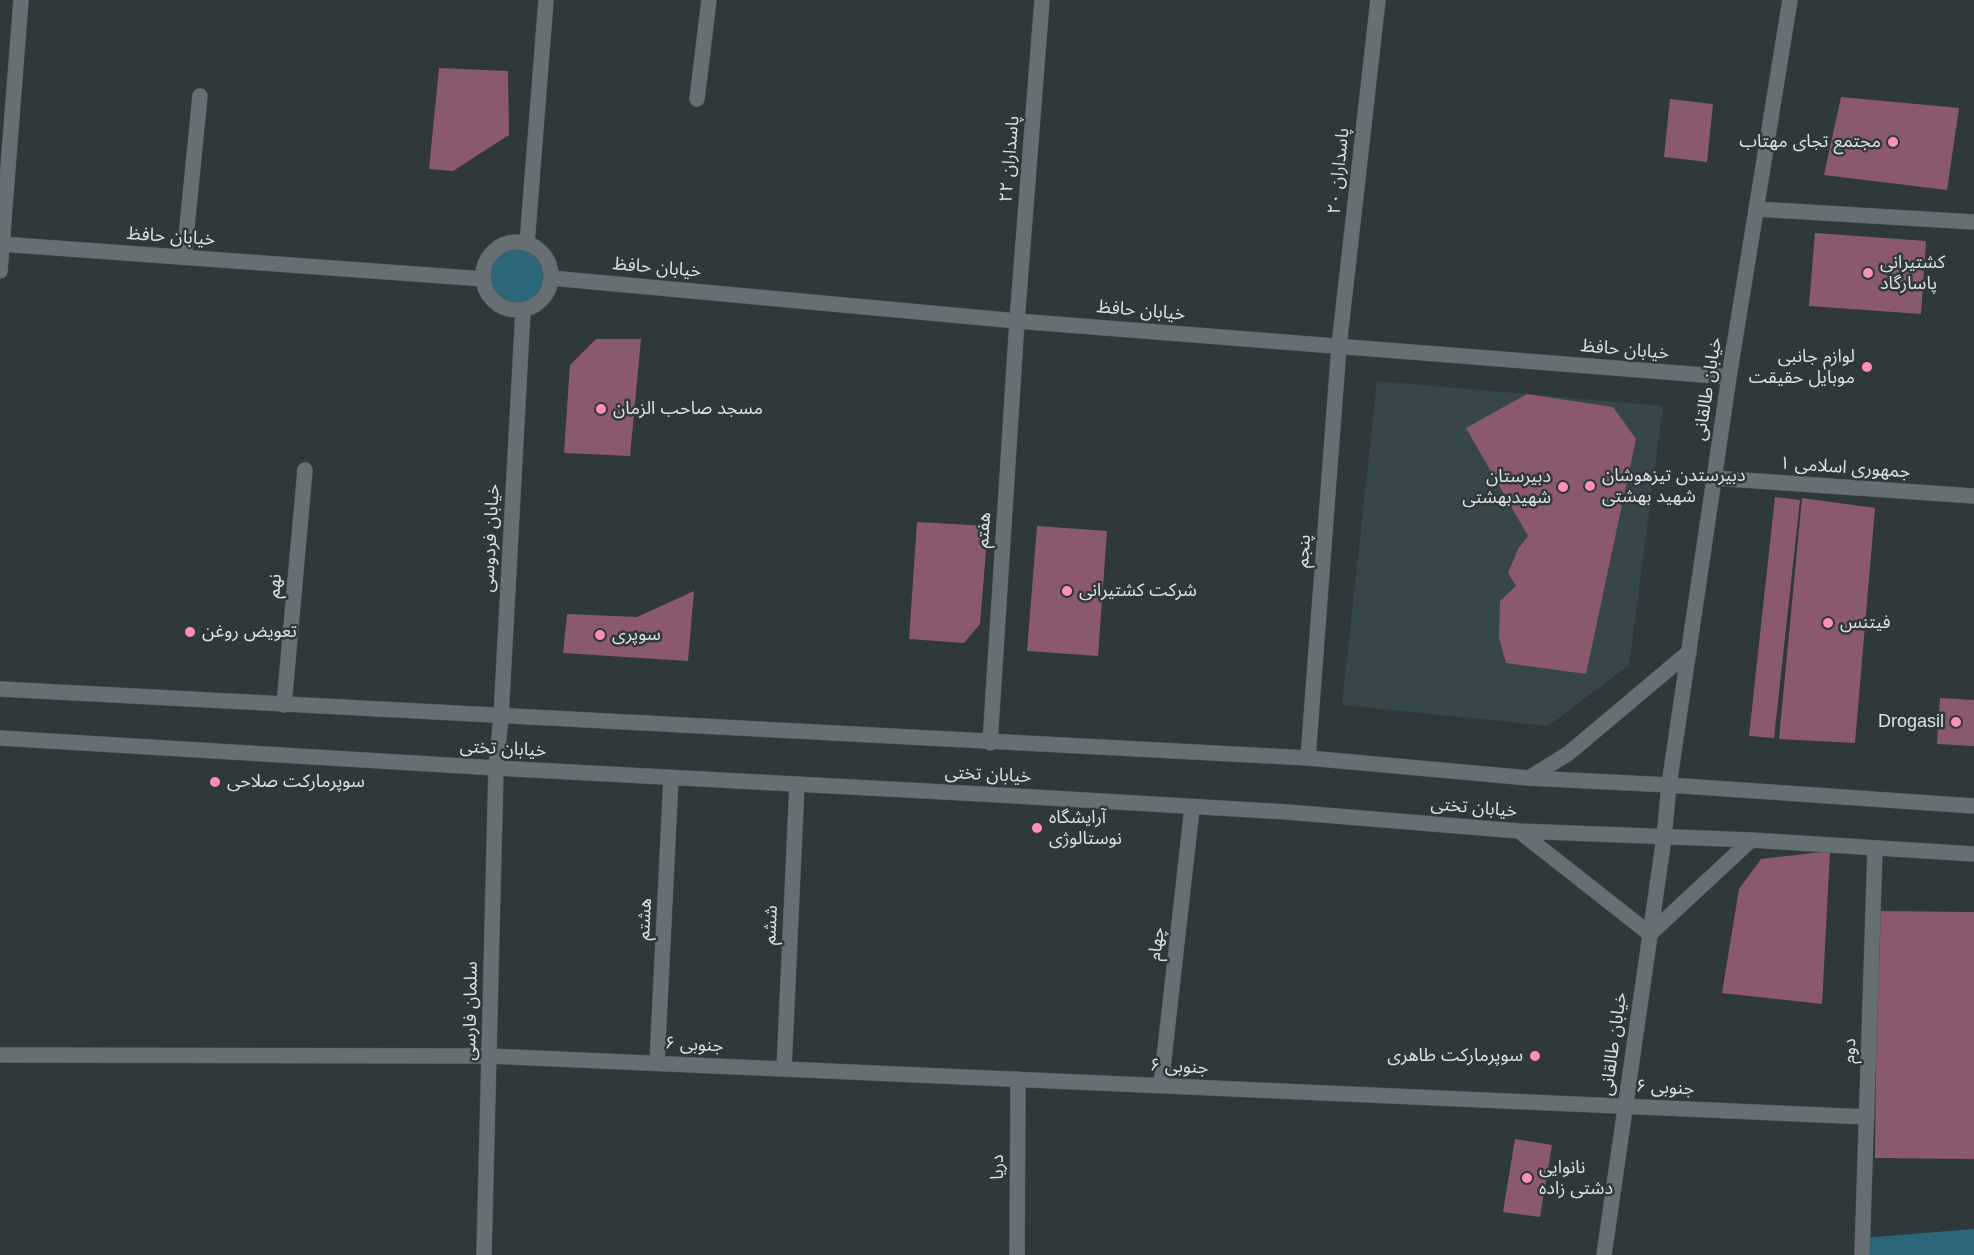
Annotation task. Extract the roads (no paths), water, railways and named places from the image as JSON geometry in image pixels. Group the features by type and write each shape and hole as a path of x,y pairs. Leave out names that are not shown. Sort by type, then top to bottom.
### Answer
{"street":[{"path":"0,271 0,244 21,0"},
{"path":"527,244 546,0"},
{"path":"697,99 709,0"},
{"name":"پاسداران ۲۲","path":"1017,321 1042,0"},
{"name":"پاسداران ۲۰","path":"1339,346 1378,0"},
{"name":"خیابان طالقانی","path":"1604,1255 1728,377 1790,0"},
{"path":"184,257 200,96"},
{"path":"1756,209 1974,222"},
{"name":"خیابان حافظ","path":"0,244 484,279"},
{"path":"527,244 537,249 545,257 550,267 551,278 544,297 534,306 512,310 501,306 486,291 484,269 488,259 496,250 505,245 527,244"},
{"name":"خیابان حافظ","path":"551,278 1017,321 1728,377"},
{"name":"خیابان فردوسی","path":"496,768 501,717 523,309"},
{"name":"هفتم","path":"990,743 1017,321"},
{"name":"پنجم","path":"1308,758 1339,346"},
{"name":"نهم","path":"284,705 305,470"},
{"name":"جمهوری اسلامی ۱","path":"1714,478 1974,496"},
{"path":"1529,778 1569,753 1689,652"},
{"name":"خیابان تختی","path":"0,689 1308,758 1529,778 1669,785 1974,806"},
{"name":"خیابان تختی","path":"0,738 1287,812 1519,831 1751,840 1974,854"},
{"name":"سلمان فارسی","path":"483,1255 496,768"},
{"name":"هشتم","path":"657,1063 671,777"},
{"name":"ششم","path":"784,1069 797,784"},
{"name":"چهام","path":"1161,1085 1192,808"},
{"path":"1519,831 1650,934 1751,840"},
{"name":"دوم","path":"1862,1255 1875,849"},
{"name":"۶ جنوبی","path":"0,1055 489,1056 1867,1117"},
{"name":"دریا","path":"1017,1255 1018,1079"}],"place":[{"name":"مجتمع تجای مهتاب","path":"1893,142"},
{"name":"کشتیرانی پاسارگاد","path":"1868,273"},
{"name":"لوازم جانبی موبایل حقیقت","path":"1867,367"},
{"name":"مسجد صاحب الزمان","path":"601,409"},
{"name":"دبیرستدن تیزهوشان شهید بهشتی","path":"1590,486"},
{"name":"دبیرستان شهیدبهشتی","path":"1563,487"},
{"name":"شرکت کشتیرانی","path":"1067,591"},
{"name":"فیتنس","path":"1828,623"},
{"name":"تعویض روغن","path":"190,632"},
{"name":"سوپری","path":"600,635"},
{"name":"Drogasil","path":"1956,722"},
{"name":"سوپرمارکت صلاحی","path":"215,782"},
{"name":"آرایشگاه نوستالوژی","path":"1037,828"},
{"name":"سوپرمارکت طاهری","path":"1535,1056"},
{"name":"نانوایی دشتی زاده","path":"1527,1178"}]}
